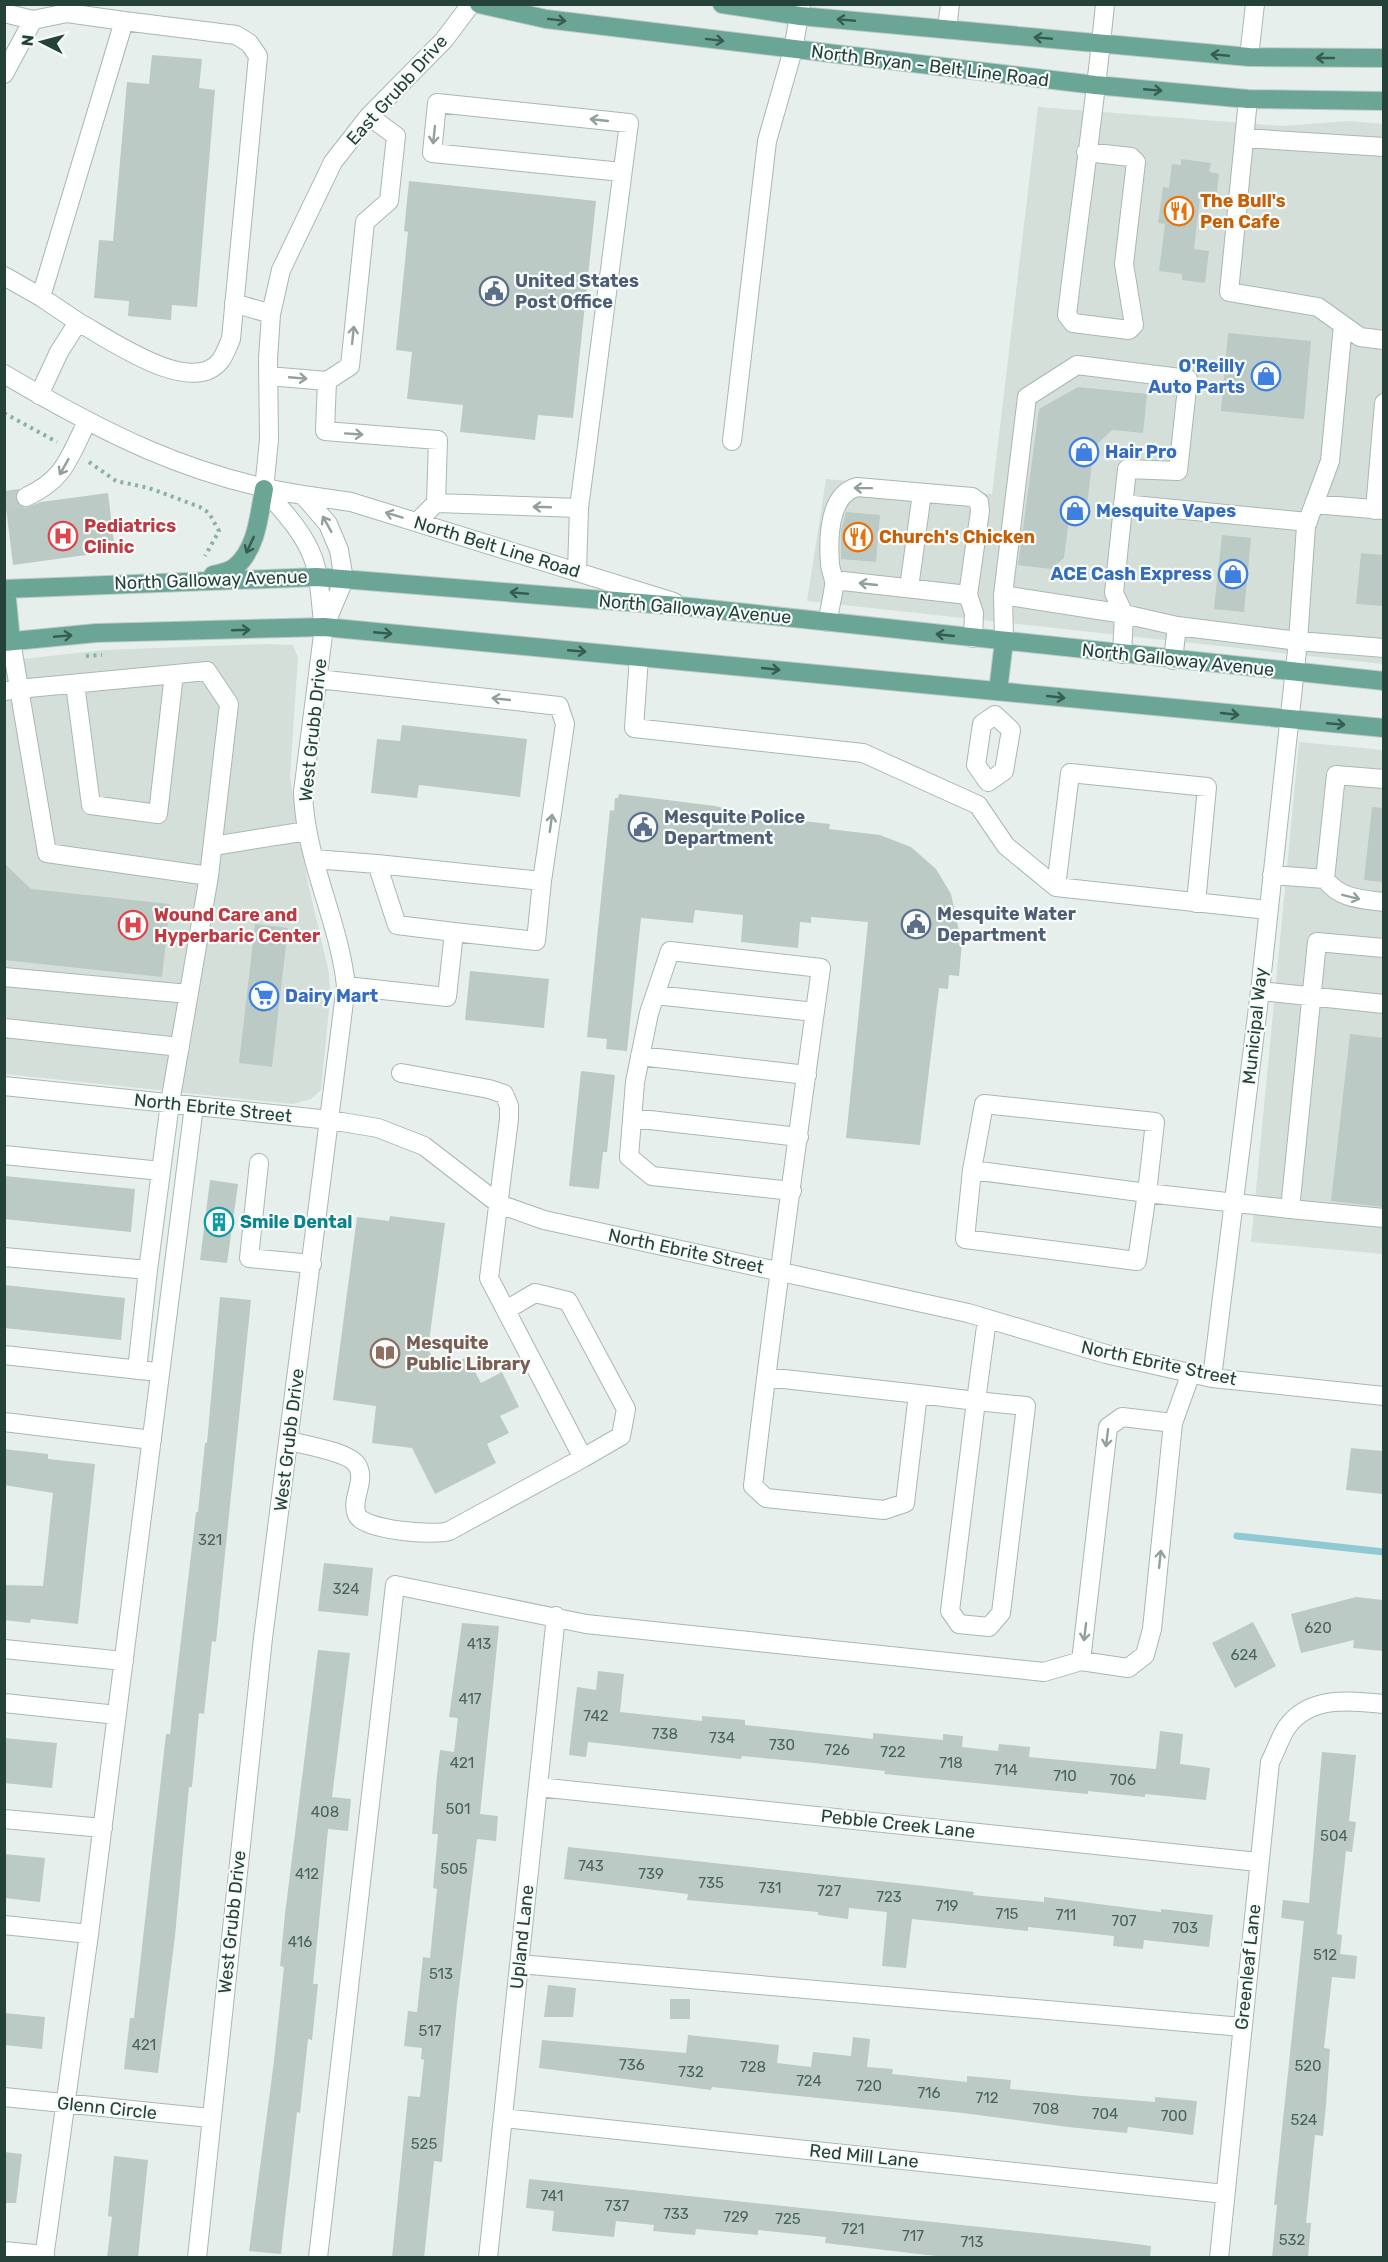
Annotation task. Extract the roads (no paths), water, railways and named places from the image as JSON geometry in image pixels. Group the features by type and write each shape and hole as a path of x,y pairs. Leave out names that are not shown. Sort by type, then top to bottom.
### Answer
{"main road":[{"name":"North Bryan - Belt Line Road","path":"479,4 546,19 1095,85 1248,99 1383,100"},
{"name":"North Bryan - Belt Line Road","path":"722,4 800,10 947,29 1249,57 1383,58"},
{"path":"189,581 233,569 243,558 253,540 264,489"},
{"name":"North Galloway Avenue","path":"5,589 317,577 690,607 1383,681"},
{"path":"5,589 8,641 96,633 324,627 1383,728"},
{"path":"998,692 1004,641"}],"street":[{"name":"East Grubb Drive","path":"264,489 269,440 268,376 271,314 281,270 305,216 333,162 369,116 444,40 471,4"},
{"path":"947,29 950,4"},
{"path":"1086,152 1131,157 1136,162 1124,264 1134,325 1129,330 1072,323 1067,315 1086,152 1105,4"},
{"path":"1249,57 1255,4"},
{"path":"732,441 767,141 793,50 800,10"},
{"path":"4,13 33,20 67,12 236,35 249,43 258,56 231,339 220,362 206,371 188,375 165,369 78,322 4,276"},
{"path":"4,74 33,20"},
{"path":"41,297 124,21"},
{"path":"1248,99 1229,292 1318,307 1360,337 1383,340"},
{"path":"578,572 579,508 629,123 437,103 432,153 622,172"},
{"path":"268,376 327,381 350,366 365,222 389,201 396,136 369,116"},
{"path":"1244,138 1383,147"},
{"path":"234,303 271,314"},
{"path":"39,395 59,352 78,322"},
{"name":"Municipal Way","path":"1212,1378 1260,991 1311,513 1330,461 1343,325"},
{"path":"1004,641 1003,595 1027,397 1077,365 1188,379 1178,471 1127,469 1114,593 1124,614 1122,654"},
{"path":"4,374 87,422 164,458 264,489 303,495 328,524 339,550 344,580"},
{"path":"327,381 325,431 438,440 436,503 417,522"},
{"path":"1123,504 1311,513 1379,510 1383,403"},
{"path":"26,497 47,487 57,478 87,422"},
{"path":"828,622 834,583 830,552 835,509 840,496 848,489 857,487 972,497 979,502 980,511 968,595 974,613 973,638"},
{"name":"West Grubb Drive","path":"197,2258 210,2118 263,1638 346,986 343,956 306,831 303,792 324,627 317,577 308,545 296,526 264,489"},
{"path":"909,588 922,493"},
{"name":"North Belt Line Road","path":"303,495 351,502 690,607"},
{"path":"436,503 579,508"},
{"name":"West Grubb Drive","path":"324,627 344,580"},
{"path":"834,583 843,581 968,595"},
{"path":"1003,595 1124,614 1177,626 1298,642 1383,648"},
{"path":"1173,660 1177,626"},
{"path":"8,641 11,690 47,854 209,876"},
{"path":"639,657 634,728 863,753 978,805 1006,846 1056,888 1268,910"},
{"path":"11,690 207,671 229,704 209,876 160,1171 137,1370"},
{"path":"75,684 91,805 158,814 174,674"},
{"path":"318,679 559,706 565,723 542,881 536,941 397,925 377,864"},
{"path":"988,782 976,765 982,724 995,715 998,692"},
{"path":"978,805 988,782 1004,771 1011,730 995,715"},
{"path":"1056,888 1070,773 1207,787 1196,903"},
{"path":"1325,879 1336,775 1383,779"},
{"path":"213,846 306,831"},
{"path":"314,860 542,881"},
{"path":"1272,875 1325,879 1340,894 1351,898 1383,902"},
{"path":"346,986 447,997 454,932"},
{"path":"1290,1209 1317,942 1383,948"},
{"path":"792,1191 652,1176 629,1157 635,1082 640,1056 655,995 670,951 821,968 792,1191 766,1377 753,1486 766,1498 884,1510 905,1503 918,1394"},
{"path":"4,977 189,994"},
{"path":"1260,991 1383,1004"},
{"path":"655,995 815,1012"},
{"path":"4,1028 180,1047"},
{"path":"640,1056 807,1075"},
{"path":"401,1073 489,1089 504,1094 509,1106 509,1119 489,1278 583,1458"},
{"name":"North Ebrite Street","path":"4,1086 330,1120 378,1128 424,1146 499,1204 544,1220 987,1319 1106,1354 1212,1378 1383,1396"},
{"path":"984,1104 1155,1122 1148,1193 1137,1261 965,1239 972,1170 984,1104"},
{"path":"4,2251 45,2256 103,1828 194,1106"},
{"path":"632,1118 799,1137"},
{"path":"4,1155 160,1171"},
{"path":"259,1162 249,1258 312,1264"},
{"path":"972,1170 1148,1193 1383,1218"},
{"path":"4,1257 148,1270"},
{"path":"289,1441 346,1456 357,1464 361,1475 356,1505 357,1516 365,1524 425,1534 449,1531 621,1437 626,1409 568,1301 535,1293 506,1310"},
{"path":"766,1377 976,1401 1026,1406 1001,1613 989,1627 959,1624 950,1611 976,1401 987,1319"},
{"path":"4,1355 160,1372"},
{"path":"318,2258 395,1586 598,1625 1044,1672 1081,1661 1128,1668 1145,1654 1152,1629 1173,1423 1191,1373"},
{"path":"1081,1661 1108,1427 1122,1417 1173,1423"},
{"path":"4,1422 152,1440"},
{"name":"Upland Lane","path":"488,2258 556,1616"},
{"path":"4,1649 124,1661"},
{"name":"Greenleaf Lane","path":"1219,2258 1270,1762 1286,1728 1299,1715 1326,1702 1350,1700 1383,1704"},
{"path":"4,1703 117,1715"},
{"name":"Pebble Creek Lane","path":"538,1787 1258,1862"},
{"path":"4,1819 103,1828"},
{"path":"4,1925 89,1934"},
{"path":"519,1964 1242,2027"},
{"name":"Glenn Circle","path":"4,2097 210,2118"},
{"name":"Red Mill Lane","path":"503,2118 1225,2194"}],"waterway":[{"path":"1237,1536 1384,1552"}],"tunnel":[{"path":"4,501 26,497"}],"place":[{"name":"The Bull's Pen Cafe","path":"1179,211"},
{"name":"United States Post Office","path":"494,291"},
{"name":"O'Reilly Auto Parts","path":"1266,376"},
{"name":"Hair Pro","path":"1084,452"},
{"name":"Mesquite Vapes","path":"1075,511"},
{"name":"Pediatrics Clinic","path":"63,536"},
{"name":"Church's Chicken","path":"858,537"},
{"name":"ACE Cash Express","path":"1233,574"},
{"name":"Mesquite Police Department","path":"643,827"},
{"name":"Mesquite Water Department","path":"916,924"},
{"name":"Wound Care and Hyperbaric Center","path":"133,925"},
{"name":"Dairy Mart","path":"264,996"},
{"name":"Smile Dental","path":"219,1222"},
{"name":"Mesquite Public Library","path":"385,1353"}]}
